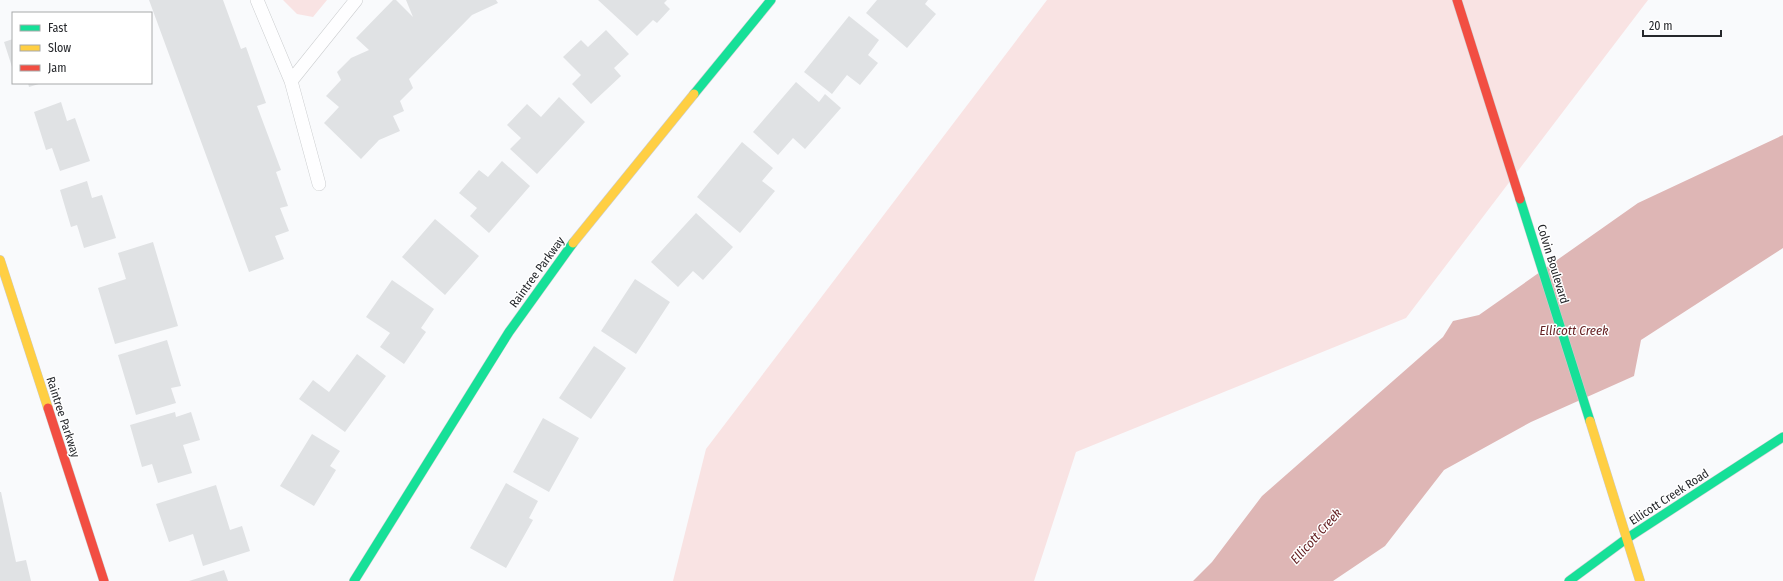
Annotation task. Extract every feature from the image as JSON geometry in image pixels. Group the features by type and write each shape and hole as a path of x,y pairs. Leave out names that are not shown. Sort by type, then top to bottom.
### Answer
{"street":[{"name":"Raintree Parkway","path":"354,581 509,332 561,259 771,0"},
{"name":"Colvin Boulevard","path":"1458,0 1640,581"},
{"name":"Raintree Parkway","path":"0,260 104,581"},
{"name":"Ellicott Creek Road","path":"1569,581 1626,539 1783,437"}],"lane":[{"path":"257,0 291,81 319,184"},
{"path":"291,81 356,0"}],"shaded area":[{"path":"283,0 327,0 313,17 297,14"},
{"path":"1047,0 1648,0 1406,318 1076,452 1034,581 673,581 706,449"}],"water":[{"name":"Ellicott Creek","path":"1783,135 1783,248 1641,340 1634,376 1531,422 1444,470 1385,546 1333,581 1193,581 1212,562 1262,496 1443,337 1453,321 1479,315 1638,203"}],"building":[{"path":"149,0 223,0 241,49 246,47 266,103 257,106 281,170 276,172 288,206 280,208 289,231 275,236 284,259 249,272"},
{"path":"393,0 396,0 413,17 406,0 496,0 498,3 472,15 409,79 413,88 400,101 404,111 393,116 400,131 379,140 361,159 324,123 339,107 326,96 341,80 337,72 351,58 369,50 356,38"},
{"path":"598,0 667,0 664,3 670,9 657,23 653,20 637,36"},
{"path":"877,0 928,0 925,4 936,14 907,48 866,13"},
{"path":"849,16 879,40 868,55 878,63 860,85 847,75 832,94 804,72"},
{"path":"606,30 629,54 614,68 621,76 591,104 572,84 581,75 563,57 581,40 588,47"},
{"path":"12,39 12,67 4,42"},
{"path":"796,82 819,102 825,94 841,108 805,149 793,138 778,155 753,132"},
{"path":"28,84 39,84 29,87"},
{"path":"559,97 585,122 537,174 510,149 521,138 507,125 527,104 541,117"},
{"path":"61,102 67,121 75,118 90,161 60,171 52,148 46,150 34,112"},
{"path":"742,142 773,168 762,181 775,191 740,233 697,197"},
{"path":"502,161 530,186 489,233 470,216 477,208 459,193 479,170 488,177"},
{"path":"87,181 92,198 102,195 116,238 84,248 77,225 71,227 60,190"},
{"path":"696,213 733,247 703,280 693,271 678,287 651,262"},
{"path":"435,219 479,256 445,295 402,257"},
{"path":"153,242 178,326 115,344 98,288 126,279 118,253"},
{"path":"635,279 670,302 636,354 601,331"},
{"path":"392,280 434,309 421,328 426,332 404,364 380,347 390,333 366,317"},
{"path":"167,340 181,386 171,388 176,403 136,415 118,355"},
{"path":"594,346 626,368 591,419 559,398"},
{"path":"357,354 386,376 345,432 299,399 313,380 329,392"},
{"path":"175,412 176,417 191,412 200,440 183,445 192,473 158,483 152,464 142,467 130,425"},
{"path":"543,418 579,438 549,492 513,472"},
{"path":"312,434 340,451 330,466 336,470 314,506 280,486"},
{"path":"506,483 538,501 529,518 533,520 506,568 470,548"},
{"path":"216,485 230,530 242,526 250,551 203,566 193,534 169,542 156,504"},
{"path":"0,492 16,562 26,560 31,581 0,581"},
{"path":"224,570 228,581 189,581"}],"traffic: fast":[{"path":"694,94 771,0"},
{"path":"1520,199 1590,421"},
{"path":"354,581 509,332 573,243"},
{"path":"1569,581 1626,539 1783,437"}],"traffic: slow":[{"path":"573,243 694,94"},
{"path":"0,260 48,408"},
{"path":"1590,421 1640,581"}],"traffic: jam":[{"path":"1457,0 1520,199"},
{"path":"48,408 104,581"}]}
